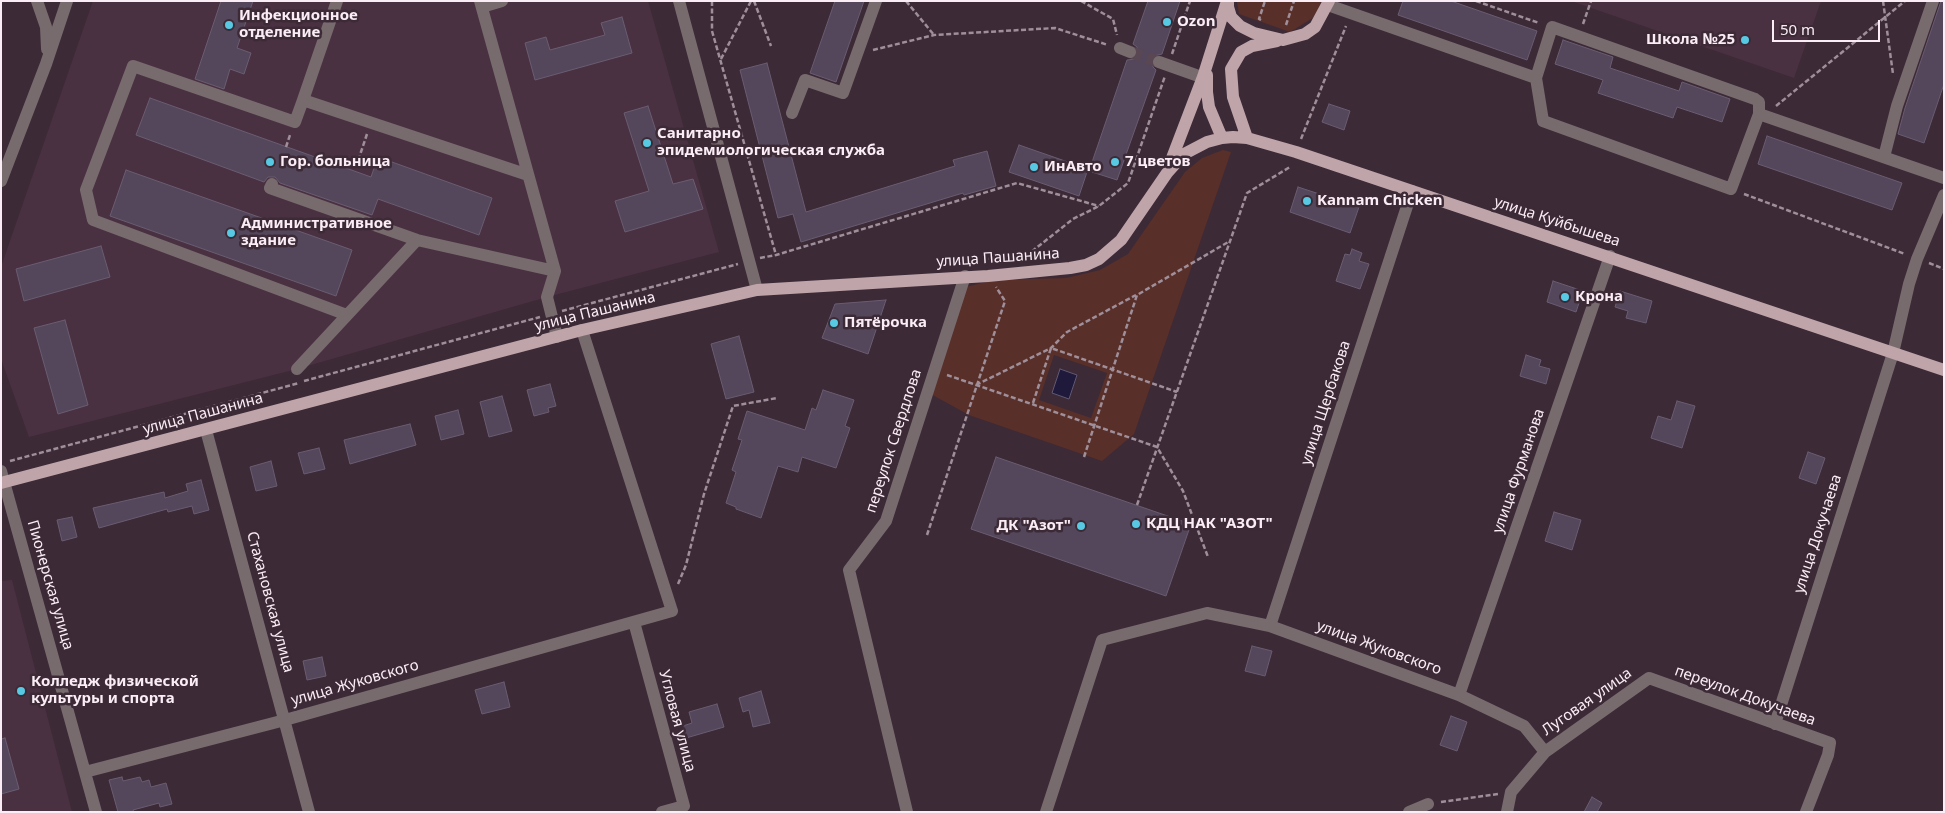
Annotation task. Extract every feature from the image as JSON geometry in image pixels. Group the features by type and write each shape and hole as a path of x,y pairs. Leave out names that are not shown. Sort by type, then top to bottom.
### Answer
{"main road":[{"path":"1228,1 1231,17 1240,26 1254,33 1284,34 1305,34 1315,27 1329,3"},
{"path":"1167,173 1205,78 1207,63 1228,1"},
{"path":"1247,138 1233,97 1232,69 1241,52 1284,34"},
{"path":"1205,78 1209,106 1222,138"},
{"name":"улица Куйбышева","path":"1167,173 1176,161 1192,149 1222,138 1247,138 1296,152 1610,256 1944,370"},
{"name":"улица Пашанина","path":"2,479 206,430 582,330 757,290 988,276 1070,268 1099,259 1121,240 1167,173"}],"street":[{"path":"37,1 46,27 48,45 46,64"},
{"path":"1,181 46,64 67,1"},
{"path":"337,1 295,122 133,66 86,190 93,220 348,315"},
{"path":"502,1 481,4 555,271 547,297 557,337"},
{"path":"679,1 757,290"},
{"path":"792,113 805,80 843,93 876,1"},
{"path":"1884,157 1897,106 1933,1"},
{"path":"1329,3 1351,14 1536,78"},
{"path":"1552,27 1579,36 1759,102 1762,115 1732,189 1543,121 1536,78 1552,27"},
{"path":"1164,64 1205,78"},
{"path":"303,100 528,175"},
{"path":"1762,115 1944,178"},
{"path":"272,184 270,188 417,240 555,271"},
{"name":"улица Щербакова","path":"1270,626 1412,191"},
{"name":"улица Докучаева","path":"1775,724 1893,353 1909,284 1917,259 1944,195"},
{"path":"297,369 417,240"},
{"name":"улица Фурманова","path":"1459,696 1610,256"},
{"name":"переулок Свердлова","path":"907,812 849,570 886,521 965,276"},
{"name":"улица Жуковского","path":"85,772 285,720 672,611 582,330"},
{"name":"Стахановская улица","path":"206,430 309,812"},
{"name":"Пионерская улица","path":"2,479 96,812"},
{"name":"улица Жуковского","path":"1046,812 1102,640 1207,613 1270,626 1459,696 1524,726 1545,752"},
{"name":"Угловая улица","path":"634,622 684,806 662,812"},
{"name":"переулок Докучаева","path":"1648,678 1830,743 1828,755 1806,812"},
{"name":"Луговая улица","path":"1512,792 1545,752 1648,678"},
{"path":"1507,812 1512,792"},
{"path":"1409,812 1428,804"}],"path":[{"path":"712,1 712,31 776,256"},
{"path":"720,60 753,1"},
{"path":"753,1 771,46"},
{"path":"906,1 934,35"},
{"path":"857,54 934,35 1055,28 1125,50 1112,18 1081,1"},
{"path":"927,535 1005,301 988,276 986,259 1026,256 1073,219 1100,206 1128,183 1164,64 1190,1"},
{"path":"1265,1 1259,19 1268,22"},
{"path":"1284,34 1294,1"},
{"path":"1476,1 1552,27"},
{"path":"1579,36 1591,1"},
{"path":"1883,1 1894,79"},
{"path":"1762,115 1905,1"},
{"path":"1300,141 1351,14"},
{"path":"371,122 358,161 375,167"},
{"path":"1137,505 1247,193 1290,167"},
{"path":"1732,189 1944,269"},
{"path":"976,384 1051,348 1067,332 1138,295 1231,240"},
{"path":"1084,457 1138,295"},
{"path":"1051,348 1177,392"},
{"path":"1032,404 1051,348"},
{"path":"934,370 1157,447 1183,491 1208,557"},
{"path":"675,589 686,564 704,494 734,406 776,398"},
{"path":"1428,804 1512,792"}],"shaded area":[{"path":"93,1 648,1 719,252 547,297 297,369 29,437 1,359 1,267"},
{"path":"1237,1 1321,1 1316,16 1290,32 1239,14"},
{"name":"Школа №25","path":"1571,1 1821,1 1794,78"},
{"path":"1223,150 1231,152 1134,434 1102,461 969,415 929,393 966,287 994,280 1066,278 1100,270 1128,254 1185,172 1202,158","holes":["1054,355 1107,373 1091,418 1039,400"]},
{"path":"1060,369 1077,375 1069,399 1052,393"},
{"name":"Колледж физической культуры и спорта","path":"12,580 72,812 1,812 1,581"}],"building":[{"name":"Инфекционное отделение","path":"221,1 253,1 237,48 251,53 244,74 230,69 224,89 195,79"},
{"path":"835,1 864,1 836,82 810,73"},
{"path":"1148,1 1180,1 1162,54 1154,56 1151,60 1156,70 1117,180 1089,171 1127,60 1135,59 1138,55 1137,47 1133,44"},
{"path":"1403,1 1451,1 1537,31 1527,60 1398,15"},
{"path":"1941,1 1944,1 1944,84 1924,143 1898,134"},
{"path":"622,17 632,53 535,80 525,43 546,37 550,50 605,35 601,23"},
{"path":"1563,40 1613,57 1610,68 1679,91 1682,82 1730,99 1722,122 1677,107 1673,118 1598,93 1603,80 1555,64"},
{"path":"767,63 806,212 955,166 953,160 987,151 996,186 964,195 963,193 801,242 793,214 778,218 740,70"},
{"name":"Гор. больница","path":"150,98 371,177 378,157 492,198 479,235 378,199 372,215 280,183 275,177 268,177 264,182 136,135"},
{"path":"1329,104 1350,111 1344,130 1322,122"},
{"path":"648,106 673,184 693,179 703,209 625,232 615,201 649,191 624,113"},
{"path":"1767,136 1902,183 1892,210 1758,164"},
{"path":"1019,145 1088,169 1079,196 1009,172"},
{"name":"Административное здание","path":"126,170 352,250 336,296 110,216"},
{"path":"1298,187 1359,207 1350,233 1290,212"},
{"path":"101,246 110,277 24,301 16,269"},
{"path":"1352,249 1362,253 1359,261 1369,264 1360,289 1336,281 1345,254 1350,255"},
{"name":"Крона","path":"1553,281 1583,291 1576,312 1547,302"},
{"path":"1620,291 1652,301 1646,323 1626,318 1628,311 1615,307"},
{"path":"886,300 868,354 822,338 835,304"},
{"path":"65,320 88,405 58,414 34,328"},
{"path":"739,336 754,392 726,399 711,344"},
{"path":"1526,355 1541,360 1539,366 1550,369 1546,384 1520,376"},
{"path":"550,384 556,406 548,408 549,412 534,416 527,390"},
{"path":"823,390 854,400 845,426 850,428 836,468 802,457 798,472 778,466 761,518 736,509 736,507 726,503 736,472 732,470 742,440 738,439 747,411 805,430 812,408 816,410"},
{"path":"502,396 512,431 489,437 480,402"},
{"path":"1677,401 1695,406 1682,448 1651,438 1658,416 1671,420"},
{"path":"458,410 464,434 441,440 435,416"},
{"path":"410,424 416,445 350,464 344,440"},
{"path":"319,448 325,469 304,474 298,453"},
{"path":"1808,452 1825,458 1816,484 1799,478"},
{"name":"ДК \"Азот\"","path":"996,457 1191,524 1166,596 971,529"},
{"path":"271,461 277,486 256,491 250,467"},
{"path":"201,480 209,510 194,514 192,506 168,512 167,509 99,528 93,508 164,492 165,498 188,491 186,484"},
{"path":"1554,512 1581,520 1572,550 1545,541"},
{"path":"72,517 77,537 62,541 57,520"},
{"path":"1252,646 1272,651 1265,676 1245,671"},
{"path":"322,657 326,676 307,680 303,661"},
{"path":"504,682 510,707 482,714 475,690"},
{"path":"761,691 770,723 753,727 749,710 743,712 739,698"},
{"path":"717,704 724,727 686,738 683,726 692,723 689,712"},
{"path":"1451,716 1467,722 1457,751 1440,745"},
{"path":"5,738 19,789 1,794 1,739"},
{"path":"122,777 123,781 140,777 142,782 149,780 151,787 166,783 172,804 160,807 159,803 133,810 134,812 118,812 109,780"},
{"path":"1592,797 1602,803 1597,812 1584,812"}],"tunnel":[{"path":"1130,52 1159,62"}],"place":[{"name":"Ozon","path":"1167,22"},
{"name":"Инфекционное отделение","path":"229,25"},
{"name":"Школа №25","path":"1745,40"},
{"name":"Санитарно эпидемиологическая служба","path":"647,143"},
{"name":"Гор. больница","path":"270,162"},
{"name":"7 цветов","path":"1115,162"},
{"name":"ИнАвто","path":"1034,167"},
{"name":"Kannam Chicken","path":"1307,201"},
{"name":"Административное здание","path":"231,233"},
{"name":"Крона","path":"1565,297"},
{"name":"Пятёрочка","path":"834,323"},
{"name":"КДЦ НАК \"АЗОТ\"","path":"1136,524"},
{"name":"ДК \"Азот\"","path":"1081,526"},
{"name":"Колледж физической культуры и спорта","path":"21,691"}]}
